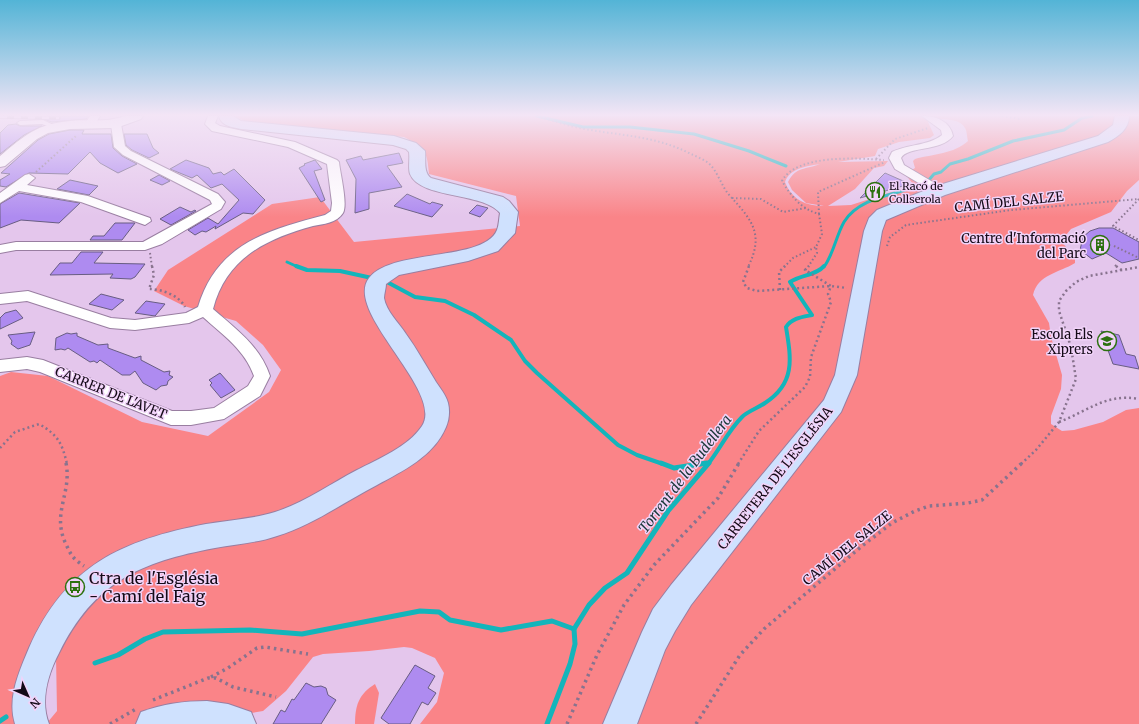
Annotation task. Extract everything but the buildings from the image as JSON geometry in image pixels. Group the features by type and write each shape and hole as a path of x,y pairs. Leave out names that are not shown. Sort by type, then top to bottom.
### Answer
{"main road":[{"path":"32,724 30,719 29,702 32,679 41,656 70,607 84,591 114,567 153,551 191,540 278,524 401,458 422,442 435,426 438,411 436,402 402,344 376,304 374,298 374,286 381,278 400,269 471,254 490,248 502,240 509,226 509,212 500,202 431,184 421,179 418,172 418,151 416,150"},
{"name":"CARRETERA DE L'ESGLÉSIA","path":"620,724 664,620 681,595 833,405 846,375 872,231 878,218 888,211 939,191 1069,150"},
{"path":"153,724 203,716 227,719 239,724"}],"street":[{"path":"0,163 16,150"},
{"path":"0,248 16,246 148,245 214,208 219,202 214,197 123,150"},
{"path":"0,299 28,296 110,323 134,326 189,318 205,310 207,300 227,268 254,243 330,218 337,212 338,203 333,162 305,150"},
{"path":"908,150 896,154 894,158 899,167 939,191"},
{"path":"0,199 29,178"},
{"path":"16,187 84,198 145,221"},
{"name":"CARRER DE L'AVET","path":"0,366 27,363 43,366 171,418 191,418 218,414 254,390 262,376 259,365 251,354 205,310"}],"path":[{"path":"29,178 60,150"},
{"path":"684,150 700,158 712,167 726,192 748,215 757,240 755,253 748,268 744,285 757,291 831,286 862,290"},
{"path":"876,159 885,150"},
{"path":"819,214 806,208 791,196 782,181 788,171 802,164 866,158 888,161 818,192 822,234 816,247 817,253 814,260 805,270 831,286"},
{"path":"732,198 761,199 783,212 806,208"},
{"path":"1139,199 1112,226 1139,240"},
{"name":"CAMÍ DEL SALZE","path":"887,247 890,237 906,225 1011,210 1139,199"},
{"path":"148,245 154,275 149,289 161,288 184,302 189,318"},
{"path":"1114,246 1139,258"},
{"path":"780,290 779,272 793,258 816,247"},
{"path":"1115,265 1123,271"},
{"name":"CAMÍ DEL SALZE","path":"696,724 740,655 764,629 862,546 892,523 915,511 929,506 968,503 982,500 1036,450 1059,422 1076,379 1071,347 1059,310 1059,301 1076,282 1089,276 1139,267"},
{"path":"567,724 589,671 608,633 636,589 676,542 703,517 720,496 754,437 805,387 810,377 811,357 831,302 828,294 831,286"},
{"path":"1059,422 1074,417 1111,397 1128,396 1139,399"},
{"path":"0,448 15,432 39,424 54,433 64,451 69,477 62,505 60,530 72,558 101,577"},
{"path":"208,678 228,668 257,648 265,647 308,654"}],"shaded area":[{"path":"423,150 878,150 875,156 838,162 888,161 884,166 874,168 855,189 828,206 851,205 910,186 913,184 905,174 915,168 913,161 915,159 954,150 1139,150 1139,180 1127,191 1111,212 1071,229 1061,241 1075,258 1075,263 1044,278 1039,283 1033,295 1049,323 1051,337 1062,375 1061,389 1051,416 1051,424 1062,431 1074,430 1103,422 1126,410 1139,408 1139,724 420,724 437,702 444,673 435,658 412,648 404,647 323,654 313,657 286,691 263,711 232,716 215,724 0,724 0,376 11,372 48,376 142,422 208,436 269,392 281,370 263,345 236,321 184,306 154,291 168,270 272,204 320,197 354,242 520,226 516,196 429,174","holes":["820,164 802,169 794,173 788,182 792,190 806,203 796,198 785,182 787,177 800,168","806,203 824,206 817,206","56,656 57,711 47,723 41,678"]},
{"path":"375,684 379,693 374,724 355,724 356,711 359,701 365,692"}],"waterway":[{"path":"745,150 786,166"},
{"name":"Torrent de la Budellera","path":"928,181 934,174 941,172 950,164 991,150"},
{"name":"Torrent de la Budellera","path":"824,267 830,256 841,227 851,213 869,201 923,184"},
{"path":"287,262 298,267"},
{"path":"296,266 307,270 340,271 372,278"},
{"name":"Torrent de la Budellera","path":"709,463 732,428 742,417 765,403 782,387 787,378 790,359 786,327 794,320 812,315 790,282 813,273 824,266"},
{"path":"387,282 415,297 445,301 474,315 511,340 525,361 537,373 618,445 637,455 663,464"},
{"path":"661,463 674,468 702,464"},
{"name":"Torrent de la Budellera","path":"702,464 707,463"},
{"name":"Torrent de la Budellera","path":"574,629 589,605 605,588 627,573 668,511 709,463"},
{"name":"Torrent de la Budellera","path":"702,464 709,463"},
{"path":"95,663 118,655 145,639 163,632 250,630 302,634 420,611 439,612 450,620 501,630 552,621 574,629"},
{"name":"Torrent de la Budellera","path":"547,724 570,664 575,644 574,629"},
{"path":"0,721 6,717"}],"place":[{"name":"El Racó de Collserola","path":"875,192"},
{"name":"Centre d'Informació del Parc","path":"1100,245"},
{"name":"Escola Els Xiprers","path":"1107,341"},
{"name":"Ctra de l'Església - Camí del Faig","path":"75,587"}]}
